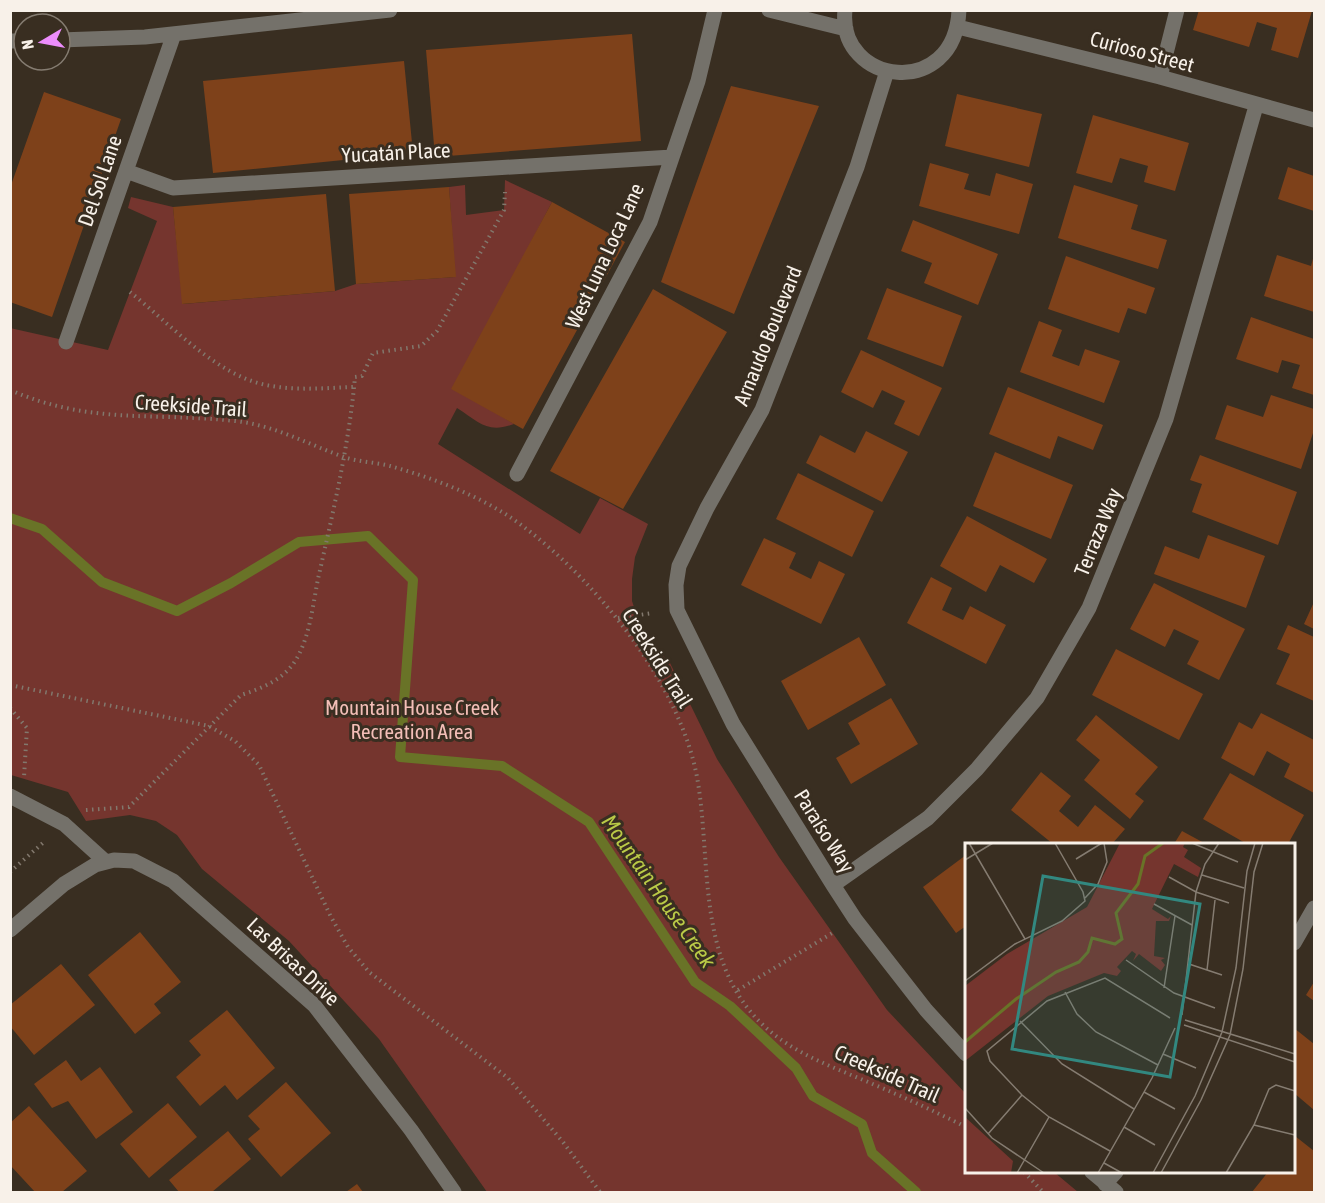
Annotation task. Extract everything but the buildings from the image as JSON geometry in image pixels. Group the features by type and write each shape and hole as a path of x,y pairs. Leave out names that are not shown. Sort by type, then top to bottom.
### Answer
{"street":[{"path":"72,39 174,34 390,10"},
{"name":"West Luna Loca Lane","path":"517,474 650,222 698,81 715,10"},
{"path":"769,10 846,29"},
{"path":"845,10 846,29 857,51 866,60 887,71 905,73 924,69 939,59 951,45 958,27 959,10"},
{"path":"1160,77 1176,10"},
{"name":"Curioso Street","path":"958,27 1160,77 1256,106 1314,120"},
{"name":"Del Sol Lane","path":"66,342 174,34"},
{"name":"Arnaudo Boulevard","path":"677,610 676,585 679,566 707,508 762,410 858,167 887,71"},
{"name":"Terraza Way","path":"833,885 928,818 977,769 1037,698 1089,608 1166,419 1256,106"},
{"name":"Yucatán Place","path":"126,171 173,188 672,157"},
{"name":"Paraíso Way","path":"677,610 734,724 855,919 926,1010 965,1053"},
{"path":"16,799 64,824 110,861"},
{"path":"10,930 64,884 94,865 110,861"},
{"name":"Las Brisas Drive","path":"110,861 134,861 173,881 314,1005 411,1130 454,1192"},
{"path":"1295,940 1314,908"},
{"path":"1093,1173 1111,1188 1116,1173"}],"path":[{"path":"10,872 79,811 129,807 242,695 262,688 282,676 297,658 307,629 345,457 355,377 362,376 373,353 421,346 437,331 504,210"},
{"path":"130,292 216,363 244,378 284,388 354,387"},
{"name":"Creekside Trail","path":"10,390 35,401 105,416 238,421 296,436 345,457 387,465 427,477 507,515 567,563 618,618 660,685 682,729 697,776 711,926 718,951 738,990 762,1024 805,1055 920,1103 965,1126"},
{"path":"618,618 677,610"},
{"path":"10,685 140,714 209,726 235,741 260,765 331,917 348,947 369,972 508,1078 563,1142 600,1192"},
{"path":"10,708 27,728 16,799"},
{"path":"738,990 855,919"},
{"path":"1025,1173 1043,1192"}],"green space":[{"name":"Mountain House Creek Recreation Area","path":"505,180 552,202 455,388 514,424 497,428 490,427 457,408 438,444 580,534 600,498 648,524 635,557 632,579 632,601 639,622 654,646 670,663 717,759 779,857 887,1010 965,1093 965,1173 1055,1173 1078,1192 487,1192 379,1039 289,941 202,869 177,835 156,821 130,815 86,821 68,792 11,775 10,328 108,350 157,221 128,208 131,197 173,207 183,304 335,291 356,284 455,277 449,187 465,185 466,215 504,210"}],"waterway":[{"name":"Mountain House Creek","path":"10,518 42,529 102,582 177,611 231,583 299,542 368,536 413,580 400,757 502,766 589,822 695,982 730,1006 796,1068 813,1096 862,1124 872,1153 916,1192"}]}
